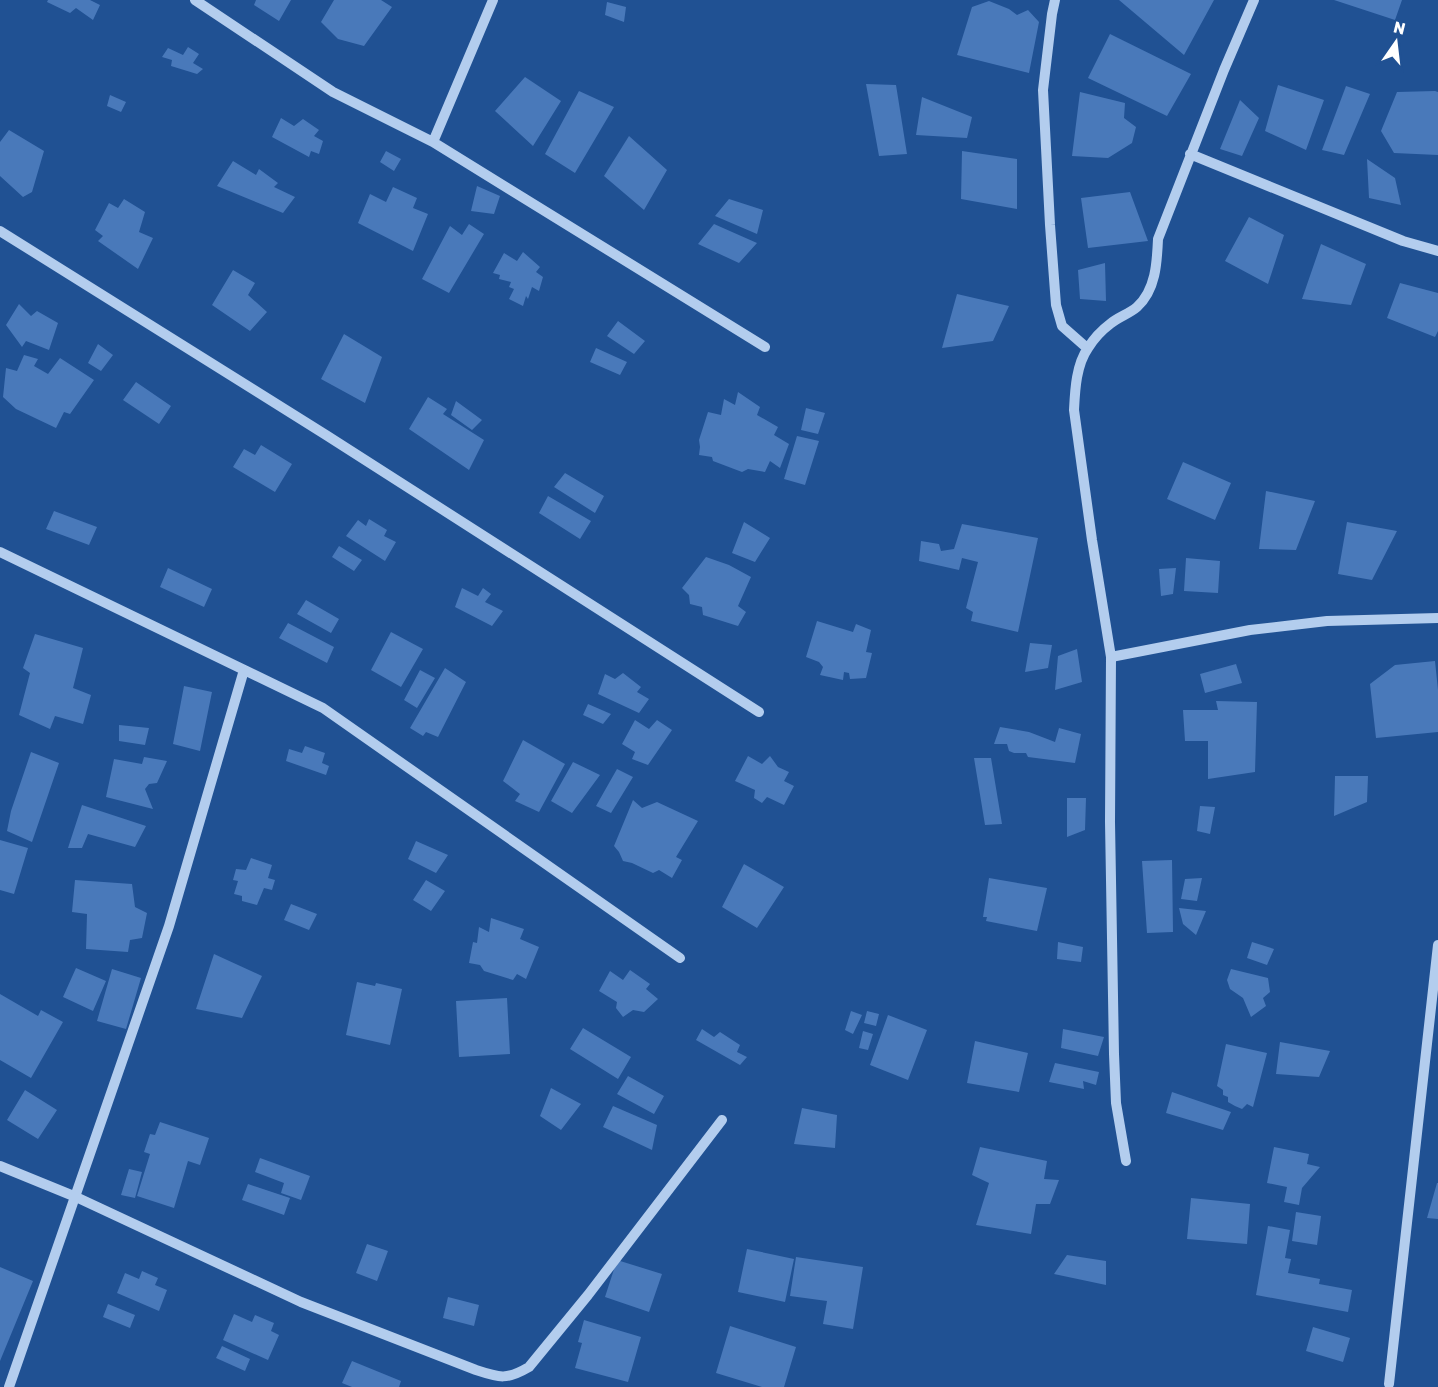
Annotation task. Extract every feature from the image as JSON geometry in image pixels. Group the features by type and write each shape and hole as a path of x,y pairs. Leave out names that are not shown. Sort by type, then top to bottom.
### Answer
{"street":[{"path":"195,0 333,92 433,142 765,347"},
{"path":"433,142 493,0"},
{"path":"1055,0 1043,90 1056,305 1062,326 1087,348"},
{"path":"1126,1161 1116,1103 1114,1054 1110,822 1111,657 1074,410 1078,376 1087,348 1110,324 1138,307 1150,290 1157,266 1158,239 1190,154 1254,0"},
{"path":"1190,154 1403,241 1438,251"},
{"path":"0,231 326,435 759,712"},
{"path":"0,552 323,708 680,958"},
{"path":"1111,657 1261,629 1327,621 1438,618"},
{"path":"9,1387 169,926 244,670"},
{"path":"1389,1384 1438,945"},
{"path":"0,1166 76,1197 301,1302 476,1370 504,1377 517,1374 529,1367 588,1295 723,1120"}],"building":[{"path":"48,0 90,0 100,5 93,20 76,8 70,13 47,2"},
{"path":"256,0 291,0 279,21 254,5"},
{"path":"334,0 381,0 392,7 364,46 338,39 321,22"},
{"path":"1119,0 1214,0 1184,55"},
{"path":"1334,0 1402,0 1395,20"},
{"path":"989,1 1017,15 1028,10 1039,22 1029,73 957,55 972,7"},
{"path":"607,2 626,7 624,22 605,15"},
{"path":"1110,34 1191,74 1167,116 1088,78"},
{"path":"188,47 199,54 193,63 203,69 197,74 171,66 172,60 162,57 168,48 183,55"},
{"path":"525,77 561,101 533,146 495,111"},
{"path":"866,84 896,85 907,154 879,156"},
{"path":"1278,85 1324,100 1306,150 1265,131"},
{"path":"1346,86 1370,94 1344,155 1322,150"},
{"path":"579,91 614,107 575,173 545,154"},
{"path":"1080,92 1125,103 1124,118 1136,127 1132,143 1108,158 1072,156"},
{"path":"1397,92 1438,92 1438,155 1394,153 1381,131"},
{"path":"110,95 126,102 121,112 107,106"},
{"path":"922,97 972,117 967,138 916,135"},
{"path":"1240,100 1259,118 1242,156 1220,149"},
{"path":"281,118 294,126 303,119 319,130 314,136 323,141 319,154 311,151 309,157 272,137"},
{"path":"9,130 44,151 32,192 23,197 0,176 0,142"},
{"path":"629,136 667,170 644,210 604,176"},
{"path":"386,151 401,159 394,171 380,162"},
{"path":"962,151 1017,159 1017,209 961,199"},
{"path":"1367,159 1395,178 1401,205 1369,198"},
{"path":"233,161 256,175 259,169 278,183 274,187 295,197 283,213 217,186"},
{"path":"477,186 500,196 494,214 471,211"},
{"path":"393,187 417,198 413,208 428,214 413,251 358,223 370,194 386,202"},
{"path":"1130,192 1148,241 1088,248 1081,198"},
{"path":"124,199 145,212 139,232 153,238 138,269 98,241 103,236 95,230 109,203 118,208"},
{"path":"729,199 763,210 757,234 715,216"},
{"path":"1249,217 1284,235 1268,284 1225,261"},
{"path":"469,224 484,234 449,293 422,279 450,226 462,235"},
{"path":"714,224 757,243 739,263 698,244"},
{"path":"1321,244 1366,264 1351,305 1302,299"},
{"path":"523,252 540,267 536,272 543,277 539,291 532,287 523,306 509,299 514,289 509,287 511,282 499,279 500,275 493,273 504,253 517,261"},
{"path":"1105,263 1106,301 1080,299 1078,270"},
{"path":"233,270 255,283 248,295 267,312 250,331 212,305"},
{"path":"1400,283 1438,293 1438,331 1435,337 1387,318"},
{"path":"957,294 1009,306 993,341 942,348"},
{"path":"19,304 31,316 37,311 58,323 49,350 26,341 22,347 6,325"},
{"path":"618,321 645,341 634,354 607,336"},
{"path":"344,334 382,357 365,403 321,379"},
{"path":"98,344 113,355 101,371 88,363"},
{"path":"596,348 627,362 620,375 590,362"},
{"path":"24,355 38,359 34,366 48,374 60,358 94,380 70,414 64,412 56,428 16,409 3,397 6,368 17,371"},
{"path":"136,382 171,406 159,424 123,400"},
{"path":"738,392 760,407 757,415 778,427 774,435 789,444 780,468 770,461 765,472 748,469 742,472 713,461 712,457 699,455 699,440 708,412 721,415 724,399 735,405"},
{"path":"428,397 447,409 443,414 484,440 469,470 409,429"},
{"path":"456,401 482,420 472,430 451,415"},
{"path":"806,408 825,413 818,434 801,430"},
{"path":"797,436 819,441 805,485 784,479"},
{"path":"261,445 292,464 275,492 233,467 244,449 255,455"},
{"path":"1183,462 1231,483 1215,520 1167,499"},
{"path":"565,473 604,496 595,513 554,487"},
{"path":"1266,491 1315,501 1296,550 1259,549"},
{"path":"548,496 591,521 580,539 539,513"},
{"path":"54,511 97,527 89,545 46,529"},
{"path":"369,519 387,530 384,536 396,542 385,561 346,536 358,520 366,526"},
{"path":"744,522 770,538 755,562 732,553"},
{"path":"1347,522 1397,531 1372,580 1338,574"},
{"path":"962,524 1038,538 1018,632 971,621 973,612 966,608 978,562 962,558 959,570 919,561 921,541 939,544 941,551 954,549"},
{"path":"339,546 362,560 354,571 332,557"},
{"path":"706,557 729,565 751,577 738,606 746,612 738,626 703,615 702,607 690,604 689,595 682,588"},
{"path":"1186,558 1220,561 1218,593 1184,591"},
{"path":"168,568 212,589 204,607 160,587"},
{"path":"1176,568 1173,594 1161,596 1159,569"},
{"path":"462,588 478,596 483,588 491,594 485,602 503,611 492,626 455,607"},
{"path":"306,600 339,619 331,633 297,614"},
{"path":"817,621 853,632 856,624 871,630 866,652 872,653 866,678 850,679 849,673 844,672 843,680 820,675 823,667 819,662 806,657"},
{"path":"288,623 334,647 327,663 279,638"},
{"path":"391,632 423,649 401,687 371,670"},
{"path":"35,634 83,648 73,688 91,695 83,724 55,716 50,729 19,715 30,673 23,668"},
{"path":"1030,643 1052,645 1048,668 1025,672"},
{"path":"1077,649 1082,682 1055,690 1058,656"},
{"path":"1435,661 1438,732 1376,738 1370,684 1395,665"},
{"path":"1236,664 1242,683 1205,693 1200,674"},
{"path":"445,668 466,682 438,737 426,732 423,736 410,728"},
{"path":"420,670 435,678 417,708 404,700"},
{"path":"623,673 641,687 637,692 649,699 639,713 598,694 605,674 615,679"},
{"path":"184,686 212,692 200,751 173,744"},
{"path":"1216,701 1257,702 1255,772 1208,779 1208,741 1185,741 1183,710 1218,710"},
{"path":"588,704 611,714 603,724 583,715"},
{"path":"635,720 649,729 657,720 672,730 648,765 632,759 635,752 622,744"},
{"path":"119,725 149,728 145,745 119,741"},
{"path":"1000,727 1029,732 1055,742 1059,728 1081,734 1075,763 1028,757 1026,753 1009,751 1007,744 994,744"},
{"path":"523,740 565,764 539,812 515,801 520,794 503,781"},
{"path":"305,746 325,753 322,763 329,766 326,775 286,761 289,749 302,753"},
{"path":"31,752 59,763 32,842 7,831 11,811"},
{"path":"748,756 762,764 770,756 778,767 789,772 784,781 794,786 784,805 767,797 762,803 754,798 755,790 735,781"},
{"path":"144,757 167,761 157,783 149,784 145,789 153,809 106,797 114,759 142,764"},
{"path":"974,758 991,758 1002,824 985,825"},
{"path":"573,762 600,775 572,813 551,801"},
{"path":"617,769 633,777 611,813 596,806"},
{"path":"1335,776 1368,776 1367,802 1334,816"},
{"path":"1067,798 1086,798 1085,830 1067,837"},
{"path":"633,800 642,808 657,802 698,821 676,857 682,860 672,878 659,870 653,873 623,861 614,846"},
{"path":"82,805 146,826 135,847 88,834 82,848 68,848"},
{"path":"1200,806 1215,807 1210,834 1197,831"},
{"path":"0,840 28,848 14,894 0,890"},
{"path":"416,841 448,855 436,873 408,859"},
{"path":"251,858 272,865 268,878 275,880 272,890 264,888 257,905 242,901 242,896 234,894 238,881 233,880 236,869 246,870"},
{"path":"1172,860 1173,932 1147,933 1142,861"},
{"path":"744,864 784,887 757,928 722,907"},
{"path":"989,878 1047,888 1037,931 986,921 987,917 983,917"},
{"path":"1202,878 1197,901 1181,899 1185,879"},
{"path":"75,880 132,884 135,907 147,913 142,938 130,940 128,952 86,949 87,914 72,912"},
{"path":"426,880 445,891 431,911 413,900"},
{"path":"291,904 317,914 309,930 284,920"},
{"path":"1179,908 1206,911 1196,935 1183,924"},
{"path":"491,918 524,929 520,939 539,947 526,979 517,974 513,980 484,971 480,965 469,963 473,942 477,943 479,927 489,932"},
{"path":"1058,942 1083,947 1081,962 1057,959"},
{"path":"1252,942 1274,949 1267,965 1247,958"},
{"path":"214,954 262,976 242,1018 196,1009"},
{"path":"76,968 106,981 93,1011 63,997"},
{"path":"112,969 141,978 126,1029 97,1021"},
{"path":"1231,969 1268,978 1270,992 1263,998 1266,1006 1251,1017 1243,998 1230,989 1227,980"},
{"path":"630,970 650,984 646,989 658,999 644,1012 633,1010 623,1017 616,1008 617,1002 599,991 610,971 623,980"},
{"path":"357,982 375,986 376,983 402,989 390,1045 346,1035"},
{"path":"0,994 38,1016 41,1010 63,1022 31,1078 0,1060"},
{"path":"507,998 510,1054 459,1057 456,1001"},
{"path":"851,1011 862,1015 853,1034 845,1030"},
{"path":"867,1011 879,1014 876,1026 864,1023"},
{"path":"888,1015 927,1030 908,1080 870,1065"},
{"path":"583,1028 631,1057 618,1079 570,1049"},
{"path":"702,1029 714,1037 720,1032 740,1045 737,1052 747,1057 740,1065 696,1040"},
{"path":"1063,1029 1104,1037 1098,1056 1061,1048"},
{"path":"863,1031 873,1034 868,1050 859,1048"},
{"path":"975,1041 1028,1053 1019,1092 967,1083"},
{"path":"1280,1042 1330,1051 1319,1077 1276,1074"},
{"path":"1226,1044 1267,1053 1253,1107 1247,1104 1242,1109 1228,1102 1228,1097 1223,1095 1223,1090 1217,1086"},
{"path":"1055,1063 1099,1072 1096,1085 1083,1081 1084,1089 1049,1082"},
{"path":"628,1076 664,1096 654,1114 617,1094"},
{"path":"551,1088 581,1104 561,1130 540,1116"},
{"path":"25,1090 57,1110 38,1139 7,1120"},
{"path":"1172,1092 1231,1112 1223,1130 1166,1113"},
{"path":"613,1106 657,1125 652,1150 603,1127"},
{"path":"802,1108 837,1115 835,1148 794,1144"},
{"path":"160,1122 209,1138 200,1165 188,1161 174,1208 137,1196 150,1154 144,1152 150,1134 155,1135"},
{"path":"980,1147 1047,1161 1044,1179 1059,1180 1050,1204 1036,1204 1031,1234 976,1225 989,1183 972,1175"},
{"path":"1274,1147 1309,1154 1307,1164 1320,1167 1302,1188 1299,1205 1284,1202 1287,1187 1267,1183"},
{"path":"260,1158 310,1176 301,1200 281,1193 284,1183 255,1172"},
{"path":"129,1169 142,1172 135,1198 121,1195"},
{"path":"1437,1183 1438,1219 1427,1218"},
{"path":"248,1184 290,1198 284,1215 242,1200"},
{"path":"1191,1198 1250,1204 1247,1244 1187,1239"},
{"path":"1296,1212 1321,1216 1317,1245 1292,1241"},
{"path":"1268,1226 1290,1230 1285,1258 1291,1259 1288,1273 1320,1279 1319,1284 1352,1290 1348,1312 1256,1295"},
{"path":"367,1244 388,1251 377,1281 356,1273"},
{"path":"747,1249 794,1259 785,1302 738,1292"},
{"path":"1067,1255 1106,1261 1106,1285 1054,1274"},
{"path":"796,1257 863,1267 853,1329 823,1324 827,1301 790,1296"},
{"path":"617,1260 662,1274 649,1312 605,1297"},
{"path":"0,1267 33,1281 0,1361"},
{"path":"142,1271 158,1278 155,1285 167,1290 159,1311 117,1293 125,1273 139,1279"},
{"path":"448,1297 479,1305 474,1326 443,1318"},
{"path":"108,1304 135,1315 130,1328 103,1317"},
{"path":"234,1314 252,1322 255,1315 274,1323 271,1331 279,1335 268,1360 223,1340"},
{"path":"584,1320 641,1337 628,1382 575,1368 582,1343 578,1342"},
{"path":"730,1326 796,1347 784,1387 762,1387 716,1373"},
{"path":"1313,1327 1350,1338 1343,1362 1306,1351"},
{"path":"222,1346 250,1359 245,1371 216,1358"},
{"path":"352,1361 401,1381 399,1387 352,1387 342,1383"}]}
